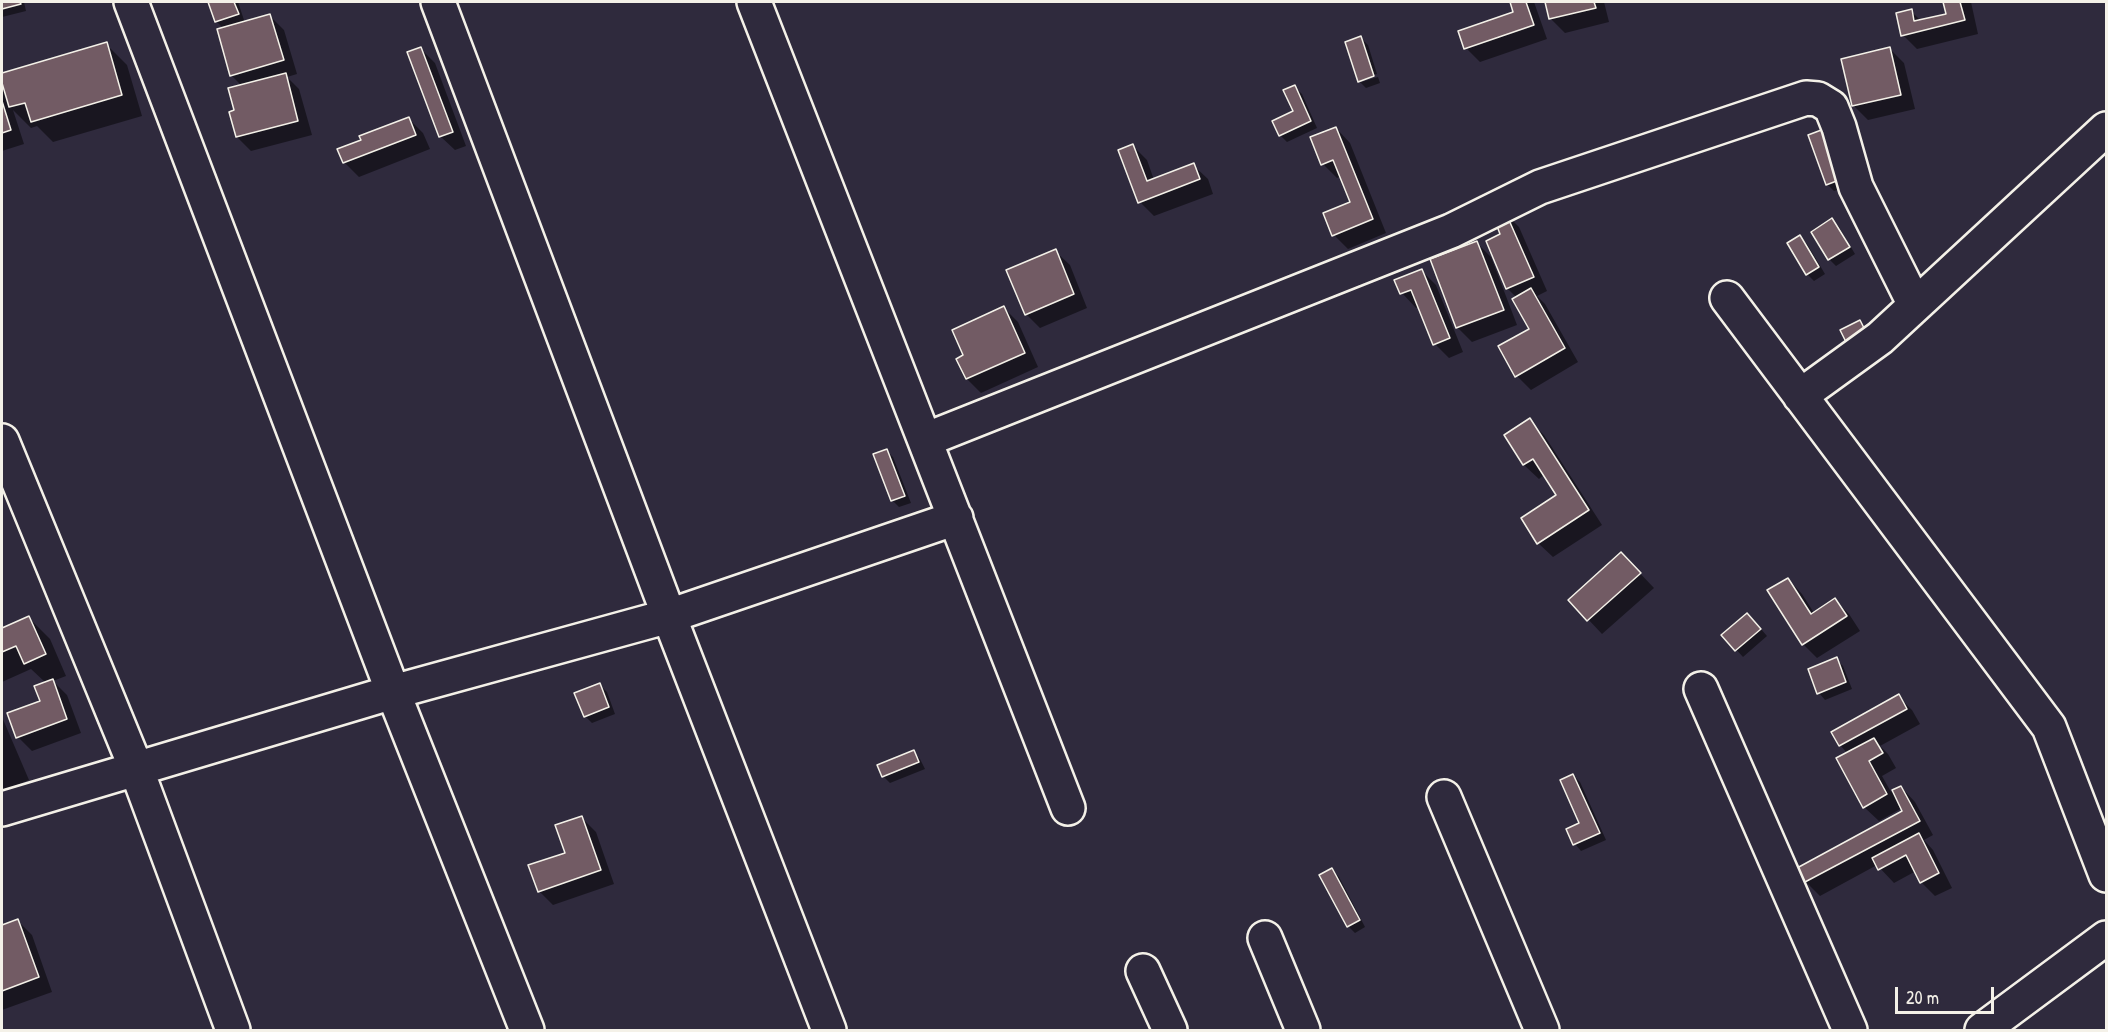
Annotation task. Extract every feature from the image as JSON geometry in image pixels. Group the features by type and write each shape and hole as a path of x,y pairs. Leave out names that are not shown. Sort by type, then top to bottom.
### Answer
{"street":[{"path":"131,2 393,692 527,1030"},
{"path":"438,2 669,616 829,1030"},
{"path":"754,2 1068,808"},
{"path":"925,440 1451,231 1540,187 1806,98 1818,99 1831,107 1856,187 1915,305"},
{"path":"1800,396 1880,338 2106,129"},
{"path":"1727,298 2049,727 2106,875"},
{"path":"2,441 136,768 232,1030"},
{"path":"2,809 393,692 669,616 956,518"},
{"path":"1701,689 1850,1030"},
{"path":"1444,797 1542,1030"},
{"path":"1265,938 1303,1030"},
{"path":"1982,1030 2106,938"},
{"path":"1143,970 1170,1030"}],"building":[{"path":"2,2 20,2 21,4 2,9"},
{"path":"208,2 234,2 239,14 215,22"},
{"path":"1510,2 1526,2 1534,25 1464,49 1458,31 1513,12"},
{"path":"1545,2 1594,2 1596,8 1549,19"},
{"path":"1943,2 1960,2 1965,20 1901,36 1896,13 1912,9 1914,21 1946,14"},
{"path":"270,14 284,60 230,76 217,29"},
{"path":"1361,36 1374,76 1358,82 1345,42"},
{"path":"107,42 122,95 31,122 25,103 9,107 2,83 2,73"},
{"path":"421,47 453,132 439,137 407,52"},
{"path":"1890,47 1901,95 1852,106 1841,59"},
{"path":"286,73 298,121 236,137 229,112 234,110 228,88"},
{"path":"1295,85 1311,121 1279,136 1272,121 1293,111 1283,90"},
{"path":"2,101 11,130 2,133"},
{"path":"409,117 416,135 343,163 337,149 361,140 359,136"},
{"path":"1336,127 1373,219 1332,236 1323,213 1350,202 1333,160 1321,165 1310,137"},
{"path":"1824,129 1842,179 1826,185 1808,135"},
{"path":"1133,144 1147,181 1194,163 1200,179 1138,203 1118,150"},
{"path":"1505,211 1534,277 1506,289 1486,241 1500,234 1493,216"},
{"path":"1832,218 1850,247 1828,260 1811,232"},
{"path":"1800,235 1819,267 1806,275 1787,243"},
{"path":"1477,241 1504,310 1456,328 1430,259"},
{"path":"1056,249 1074,294 1025,315 1006,270"},
{"path":"1422,269 1450,338 1433,345 1411,290 1400,294 1394,280"},
{"path":"1531,288 1565,348 1515,377 1498,346 1529,329 1512,299"},
{"path":"1004,306 1025,353 966,379 956,359 963,355 952,330"},
{"path":"1860,320 1868,336 1848,346 1840,330"},
{"path":"1530,418 1589,510 1537,544 1521,518 1556,495 1533,459 1523,465 1504,435"},
{"path":"887,449 905,496 891,501 873,454"},
{"path":"1621,552 1641,573 1587,621 1568,600"},
{"path":"1788,578 1811,614 1835,598 1847,616 1802,645 1767,590"},
{"path":"1747,613 1761,629 1735,651 1721,635"},
{"path":"29,616 46,654 24,664 16,646 2,652 2,628"},
{"path":"1837,657 1846,682 1817,694 1808,669"},
{"path":"53,679 67,719 16,738 7,713 40,701 34,686"},
{"path":"600,683 609,707 584,717 574,693"},
{"path":"1899,694 1907,709 1839,746 1831,732"},
{"path":"1874,738 1883,753 1869,761 1887,794 1863,808 1836,758"},
{"path":"914,750 919,762 882,777 877,765"},
{"path":"1573,774 1600,833 1573,845 1566,829 1579,823 1560,780"},
{"path":"1901,786 1920,821 1805,882 1797,868 1902,811 1892,790"},
{"path":"582,816 601,870 538,892 528,865 565,853 555,825"},
{"path":"1919,833 1939,873 1920,883 1906,855 1878,870 1872,858"},
{"path":"1332,868 1360,920 1347,927 1319,875"},
{"path":"18,919 39,977 2,991 2,925"}]}
